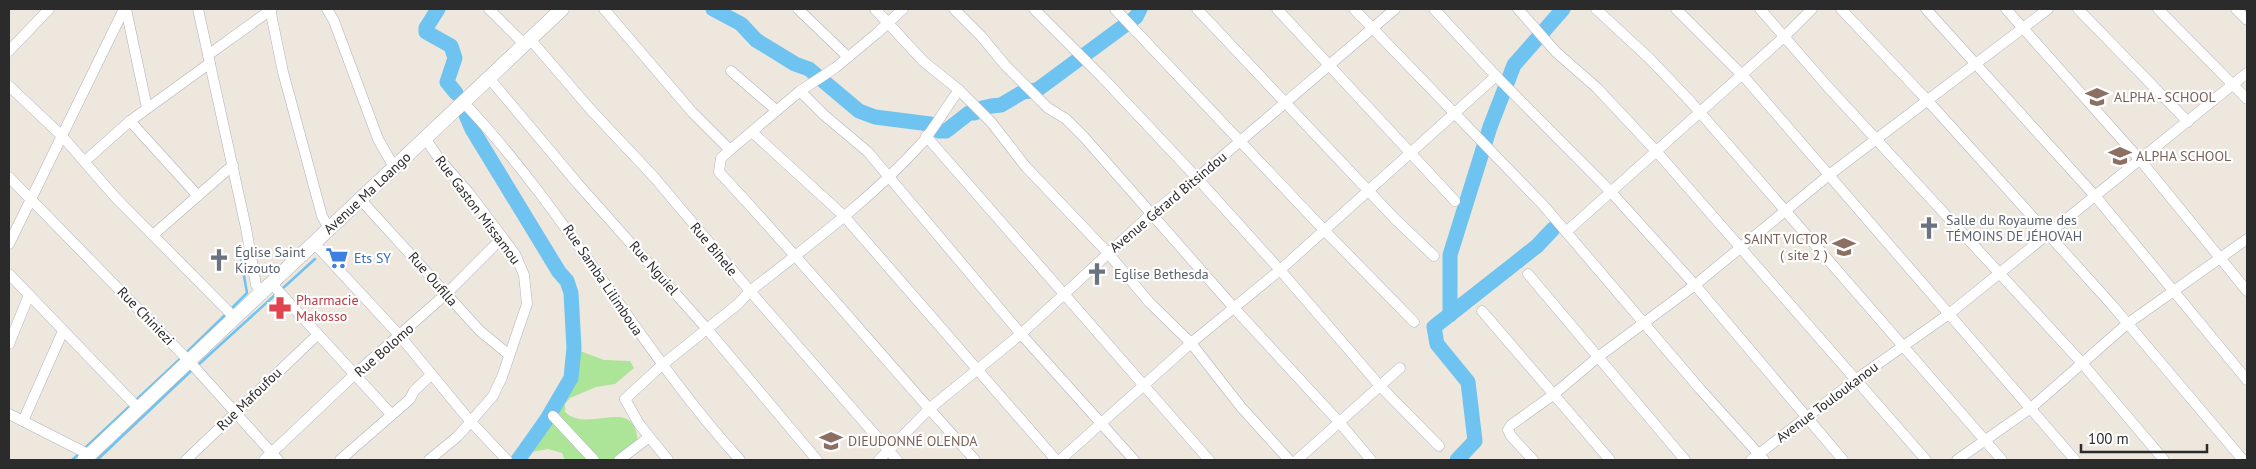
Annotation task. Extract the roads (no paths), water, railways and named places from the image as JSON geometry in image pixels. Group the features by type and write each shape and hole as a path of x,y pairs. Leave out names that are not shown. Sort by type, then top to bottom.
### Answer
{"main road":[{"name":"Avenue Ma Loango","path":"87,457 562,9"}],"street":[{"path":"9,51 49,9"},
{"path":"125,9 147,108"},
{"path":"9,244 125,9"},
{"path":"198,9 233,165 256,285 267,288 355,374 391,414"},
{"path":"84,160 271,9 283,72 319,206 324,222 329,228"},
{"path":"327,9 334,21 378,139 394,167"},
{"name":"Rue Bihele","path":"489,9 527,42 654,177 750,292 897,460"},
{"path":"604,9 692,112 730,150"},
{"path":"798,9 848,58"},
{"path":"875,9 933,71 959,90 991,122 1026,167 1108,253 1149,302 1191,343 1241,407 1289,460"},
{"path":"902,9 848,58 800,91 721,158 719,172 796,255 833,301 975,460"},
{"path":"954,9 1048,108 1066,119 1084,137 1371,460"},
{"path":"1034,9 1102,77 1197,178 1280,270 1380,386 1439,446"},
{"path":"1115,9 1324,230 1414,322"},
{"path":"1197,9 1369,191 1434,256"},
{"path":"1277,9 1412,152 1455,201"},
{"path":"1354,9 1566,232 1645,322 1758,458"},
{"name":"Avenue Gérard Bitsindou","path":"879,460 929,409 1021,334 1151,214 1197,178 1395,9"},
{"path":"1434,9 1496,76 1611,192 1694,285 1843,460"},
{"path":"1518,9 1556,52 1596,88 1656,151 1926,460"},
{"path":"1596,9 1648,58 1699,112 1904,345 2002,460"},
{"path":"1676,9 1742,75 1830,174 2075,460"},
{"path":"1760,9 1828,87 2082,363 2164,460"},
{"path":"1566,232 1742,75 1812,9"},
{"path":"1841,9 1928,101 2047,234 2243,460"},
{"path":"1926,9 2096,197 2172,292 2247,380"},
{"path":"2006,9 2141,160 2247,290"},
{"path":"1533,460 1508,430 1511,424 1553,395 1598,357 1694,285 1830,174 2048,9"},
{"path":"2078,9 2188,122"},
{"path":"2158,9 2247,98"},
{"path":"2236,9 2247,20"},
{"path":"732,72 776,110"},
{"name":"Avenue Touloukanou","path":"1758,458 1805,417 1949,314 2047,234 2096,197 2247,72"},
{"path":"1060,460 1101,421 1191,343 1235,309 1280,270 1496,76"},
{"name":"Rue Nguiel","path":"489,78 578,184 707,329 817,460"},
{"path":"9,86 62,136 115,196 235,318"},
{"path":"668,460 648,438 625,399 662,365 844,216 889,175 922,143 959,90"},
{"path":"800,91 824,115 868,152 889,175 1021,334 1134,460"},
{"name":"Rue Samba Lilimboua","path":"464,102 510,153 544,196 662,365 710,428 740,460"},
{"path":"130,121 198,196"},
{"path":"752,132 844,216 1056,460"},
{"path":"926,136 1142,386 1210,460"},
{"name":"Rue Gaston Missamou","path":"425,138 514,254 524,275 527,304 508,354 502,377 493,396 458,436 429,460"},
{"path":"153,235 233,165"},
{"name":"Rue Chiniezi","path":"9,177 32,198 189,361 236,412 271,458"},
{"name":"Rue Oufilla","path":"360,199 480,331 508,354"},
{"name":"Rue Bolomo","path":"271,458 355,374 446,294 502,238"},
{"path":"1957,460 2031,408 2127,324 2247,239"},
{"path":"314,243 400,336 470,421 507,460"},
{"path":"9,274 139,409"},
{"path":"1528,274 1685,460"},
{"path":"9,344 29,295"},
{"path":"1482,311 1610,460"},
{"path":"23,421 63,331"},
{"name":"Rue Mafoufou","path":"186,460 313,339"},
{"path":"1297,460 1400,368"},
{"path":"340,460 410,399 414,391 431,375"},
{"path":"9,414 87,457"},
{"path":"553,416 594,460"},
{"path":"619,460 648,438"}],"waterway":[{"path":"438,9 426,28 426,32 451,46 455,58 447,82 456,93"},
{"path":"713,9 741,24 756,40 795,64 809,69 859,111 875,117 930,124 939,131 946,131 969,113 975,113 982,108 1001,105 1023,92 1037,90 1136,17 1140,9"},
{"path":"1450,315 1450,255 1490,127 1514,65 1563,9"},
{"path":"466,115 472,129 559,272 567,281 571,293 574,348 571,378 547,419 518,460"},
{"path":"1457,460 1475,441 1468,382 1437,344 1434,327 1537,246 1553,229"},
{"path":"231,309 247,293 240,253"},
{"path":"283,288 315,259"},
{"path":"198,365 275,295"},
{"path":"186,353 226,314"},
{"path":"135,401 181,358"},
{"path":"97,460 192,370"},
{"path":"85,448 131,405"},
{"path":"72,460 80,453"}],"place":[{"name":"ALPHA - SCHOOL","path":"2097,97"},
{"name":"ALPHA SCHOOL","path":"2120,156"},
{"name":"Salle du Royaume des TÉMOINS DE JÉHOVAH","path":"1929,228"},
{"name":"SAINT VICTOR ( site 2 )","path":"1844,247"},
{"name":"Ets SY","path":"337,258"},
{"name":"Église Saint Kizouto","path":"219,260"},
{"name":"Eglise Bethesda","path":"1097,274"},
{"name":"Pharmacie Makosso","path":"280,308"},
{"name":"DIEUDONNÉ OLENDA","path":"831,441"}]}
